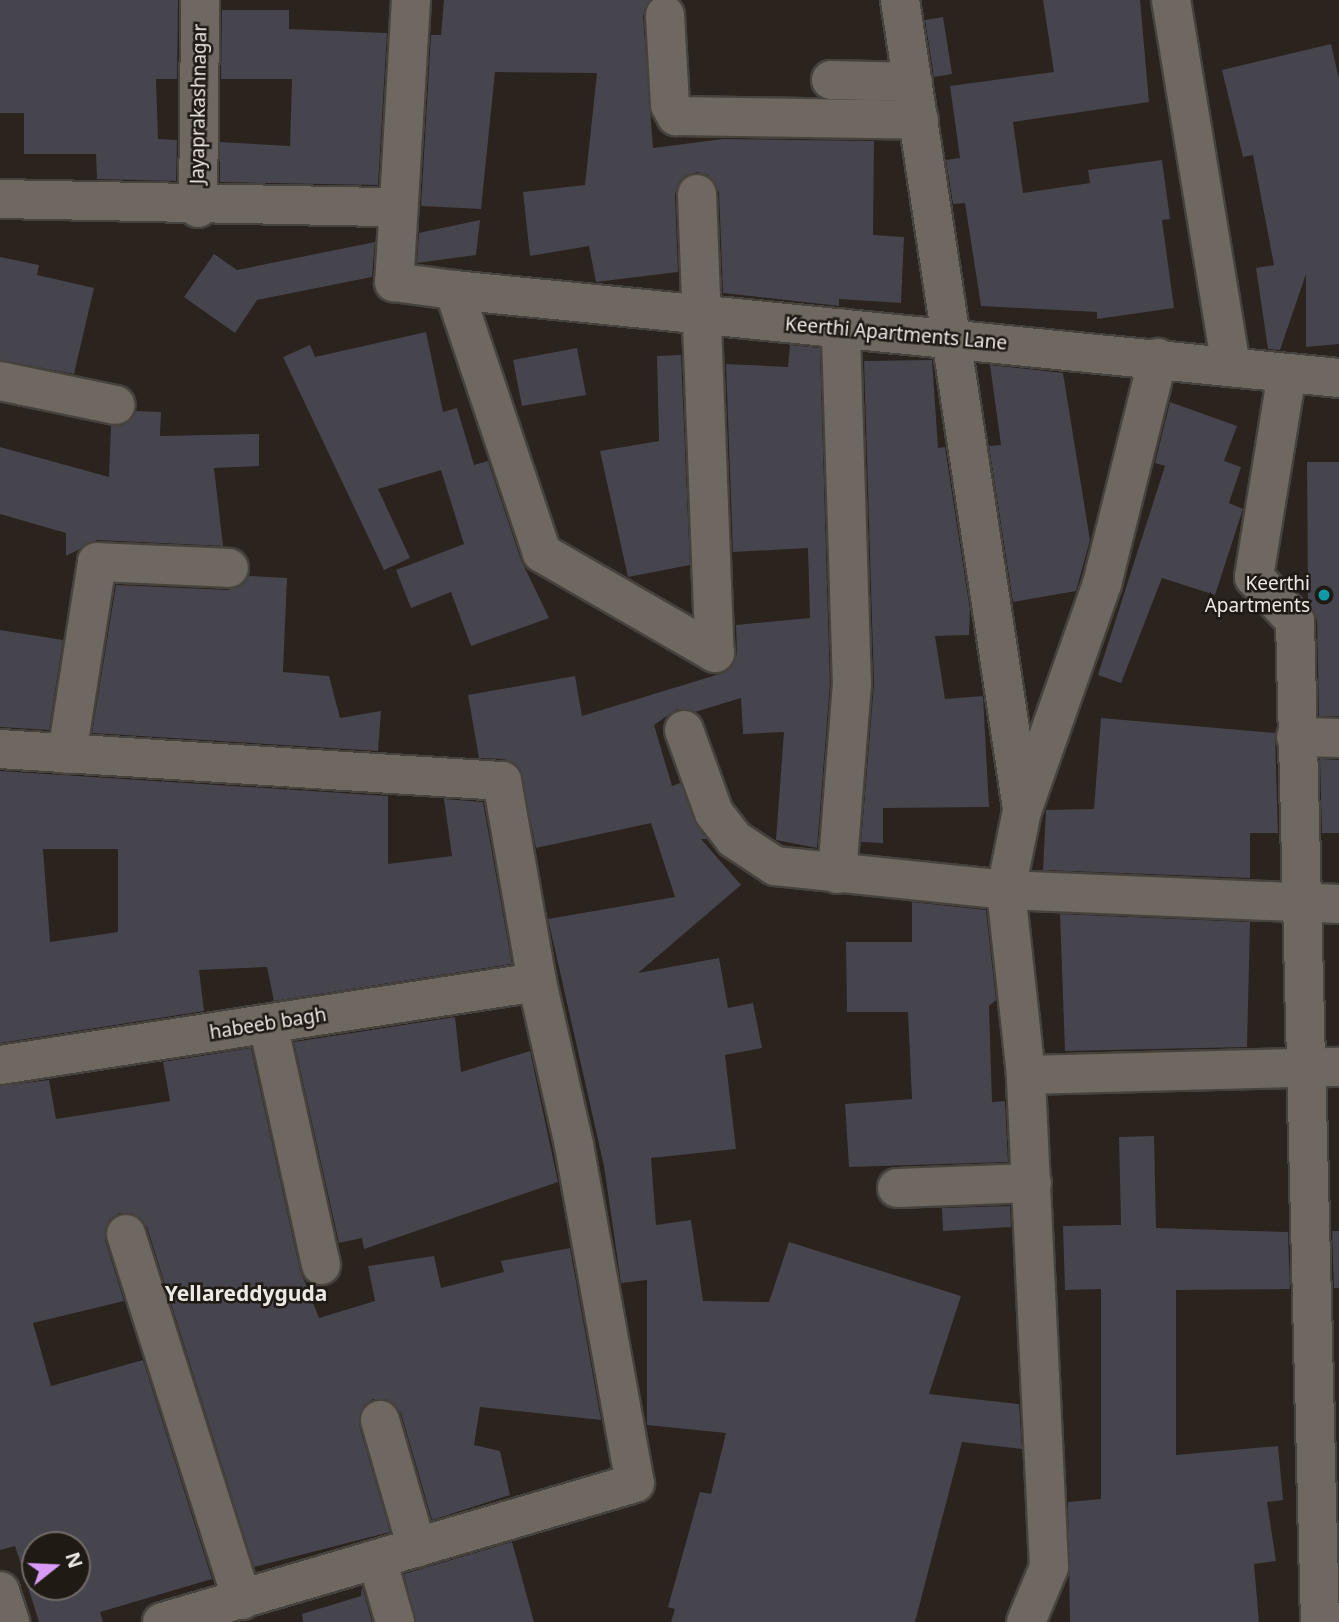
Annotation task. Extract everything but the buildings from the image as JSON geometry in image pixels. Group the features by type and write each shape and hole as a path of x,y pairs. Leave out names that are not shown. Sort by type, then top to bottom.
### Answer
{"street":[{"name":"Jayaprakashnagar","path":"198,208 200,0"},
{"path":"0,199 198,208 394,207 411,0"},
{"path":"900,0 1022,811"},
{"path":"1171,0 1231,367"},
{"path":"665,15 670,105 676,116 919,120"},
{"path":"855,119 845,70 913,82"},
{"path":"454,290 542,554 715,653 698,317 697,194"},
{"name":"Keerthi Apartments Lane","path":"394,207 394,282 698,317 1158,358 1339,379"},
{"path":"837,874 852,685 841,328"},
{"path":"1026,1622 1049,1567 1026,1074 1006,890 1022,811 1102,584 1158,358"},
{"path":"1287,373 1254,577 1295,621 1300,903 1322,1067 1328,1544 1320,1622"},
{"path":"0,381 116,405"},
{"path":"67,754 97,562 229,568"},
{"path":"684,730 714,813 734,839 775,866 1006,890 1339,904"},
{"path":"1296,737 1339,738"},
{"path":"0,749 502,781 537,982 574,1145 635,1483 162,1622"},
{"name":"habeeb bagh","path":"0,1065 537,982"},
{"path":"268,1024 321,1265"},
{"path":"1026,1074 1322,1067"},
{"path":"897,1188 1032,1183"},
{"path":"126,1234 242,1600"},
{"path":"380,1420 417,1548"},
{"path":"377,1559 395,1622"},
{"path":"0,1591 10,1622"}],"place":[{"name":"Keerthi Apartments","path":"1324,595"}],"district":[{"name":"Yellareddyguda","path":"246,1293"}]}
